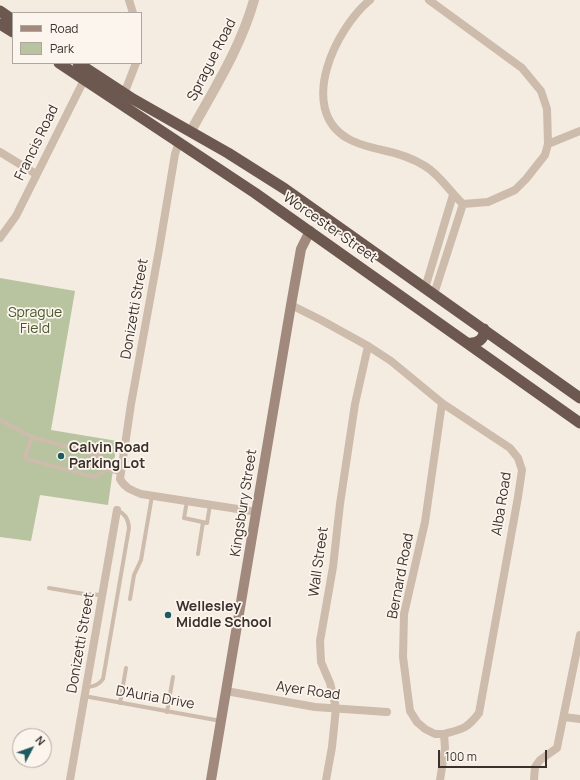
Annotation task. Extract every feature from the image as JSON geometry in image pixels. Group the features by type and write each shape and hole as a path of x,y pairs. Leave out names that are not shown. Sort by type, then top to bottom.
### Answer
{"highway":[{"path":"0,12 12,19"},
{"path":"0,24 12,31"},
{"name":"Worcester Street","path":"60,64 310,231 580,423"},
{"name":"Worcester Street","path":"79,64 124,94 223,150 296,196 580,398"},
{"path":"212,164 215,156 223,150"},
{"path":"468,343 475,343 480,340 484,336 484,329"}],"main road":[{"name":"Kingsbury Street","path":"211,780 291,305 301,250 310,231"}],"street":[{"path":"129,0 134,12"},
{"name":"Sprague Road","path":"190,131 238,44 247,23 254,0"},
{"path":"370,0 362,6 351,21 331,56 322,92 324,106 329,119 339,132 348,139 368,147 407,157 424,165 439,177 453,195 463,204 488,202 515,190 545,155 548,144 547,109 541,91 522,68 429,0"},
{"path":"124,94 136,64"},
{"name":"Francis Road","path":"0,238 16,216 84,80"},
{"path":"548,144 580,131"},
{"name":"Donizetti Street","path":"120,477 175,154 179,142"},
{"path":"0,152 36,174"},
{"path":"425,288 453,195"},
{"path":"434,294 463,204"},
{"name":"Alba Road","path":"291,305 368,346 391,361 442,404 510,448 518,458 522,470 518,497 479,713 471,723 462,730 444,734"},
{"name":"Wall Street","path":"326,780 332,748 336,708 330,682 321,662 320,641 333,567 340,504 355,404 368,346"},
{"name":"Bernard Road","path":"442,404 425,522 404,614 403,657 410,712 424,729 435,734 444,734"},
{"path":"120,477 128,489 141,494 257,512"},
{"name":"Donizetti Street","path":"70,780 117,510"},
{"path":"534,780 535,767 540,760 557,748 580,635"},
{"name":"Ayer Road","path":"226,691 315,707 387,712"},
{"path":"564,717 580,719"},
{"path":"440,780 445,748 444,734"}],"lane":[{"path":"0,420 32,437 100,456 108,470 120,477"},
{"path":"32,437 25,457 27,459 94,477 108,470"},
{"path":"130,599 134,575 141,560 152,496"},
{"path":"187,501 184,518 207,523 210,505"},
{"path":"86,687 96,686 102,679 129,528 126,516 117,510"},
{"path":"198,554 203,522"},
{"path":"49,588 84,594 102,595"},
{"path":"120,703 126,668"},
{"path":"167,712 173,677"},
{"name":"D'Auria Drive","path":"84,696 221,721"}],"green space":[{"name":"Sprague Field","path":"0,278 75,291 51,430 117,441 108,505 40,495 31,541 0,537"}],"place":[{"name":"Calvin Road Parking Lot","path":"61,456"},
{"name":"Wellesley Middle School","path":"168,615"}]}
